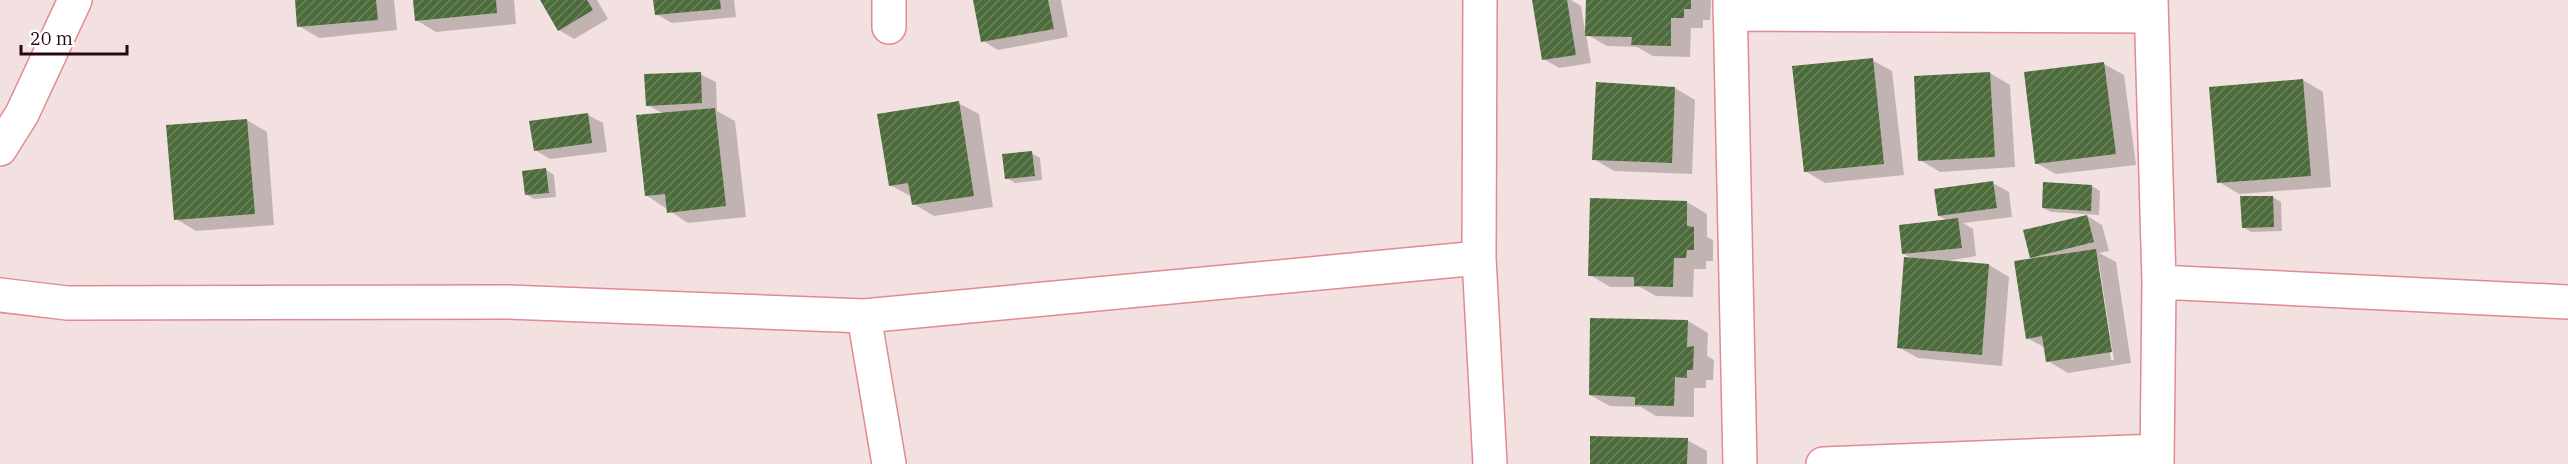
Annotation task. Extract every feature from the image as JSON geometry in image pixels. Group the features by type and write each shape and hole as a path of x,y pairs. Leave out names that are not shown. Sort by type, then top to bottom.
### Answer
{"street":[{"path":"0,149 22,114 75,0"},
{"path":"1480,0 1479,258 1490,464"},
{"path":"1740,464 1730,7 2151,8 2159,282 2157,457 1823,464"},
{"path":"0,295 67,303 508,302 864,316 1479,258"},
{"path":"2159,282 2568,302"},
{"path":"864,316 889,464"}],"building":[{"path":"295,0 376,0 378,20 297,27"},
{"path":"413,0 496,0 497,13 415,21"},
{"path":"540,0 587,0 593,10 558,31"},
{"path":"653,0 720,0 721,9 655,15"},
{"path":"973,0 1048,0 1054,29 981,42"},
{"path":"1532,0 1567,0 1576,55 1542,60"},
{"path":"1586,0 1691,0 1691,9 1684,9 1684,18 1671,18 1671,46 1631,45 1632,37 1585,36"},
{"path":"1873,58 1884,164 1804,172 1792,66"},
{"path":"2104,62 2116,154 2035,164 2024,72"},
{"path":"701,72 702,103 646,106 644,74"},
{"path":"1990,72 1995,157 1918,161 1914,76"},
{"path":"2303,79 2311,176 2217,183 2209,87"},
{"path":"1596,82 1675,87 1672,163 1592,160"},
{"path":"959,101 974,196 912,205 908,183 889,186 877,114"},
{"path":"715,108 726,206 667,213 665,194 645,196 636,115"},
{"path":"588,113 592,143 534,151 529,121"},
{"path":"247,119 255,214 174,220 166,125"},
{"path":"1032,151 1035,176 1005,179 1002,154"},
{"path":"546,168 549,193 525,195 522,171"},
{"path":"1993,181 1997,208 1938,216 1934,189"},
{"path":"2043,182 2092,185 2091,211 2042,208"},
{"path":"2240,196 2273,196 2274,227 2242,228"},
{"path":"1590,198 1687,201 1687,226 1694,227 1694,250 1687,250 1686,258 1674,258 1673,287 1634,286 1634,277 1588,276"},
{"path":"2087,215 2094,242 2030,258 2023,230"},
{"path":"1958,218 1962,248 1902,254 1899,225"},
{"path":"2096,249 2112,352 2046,362 2042,336 2026,339 2014,261"},
{"path":"1904,257 1989,264 1982,355 1897,348"},
{"path":"1590,318 1688,320 1687,347 1694,346 1693,370 1687,370 1687,378 1675,377 1674,406 1635,405 1635,397 1589,395"},
{"path":"1590,436 1688,438 1687,464 1590,464"}]}
